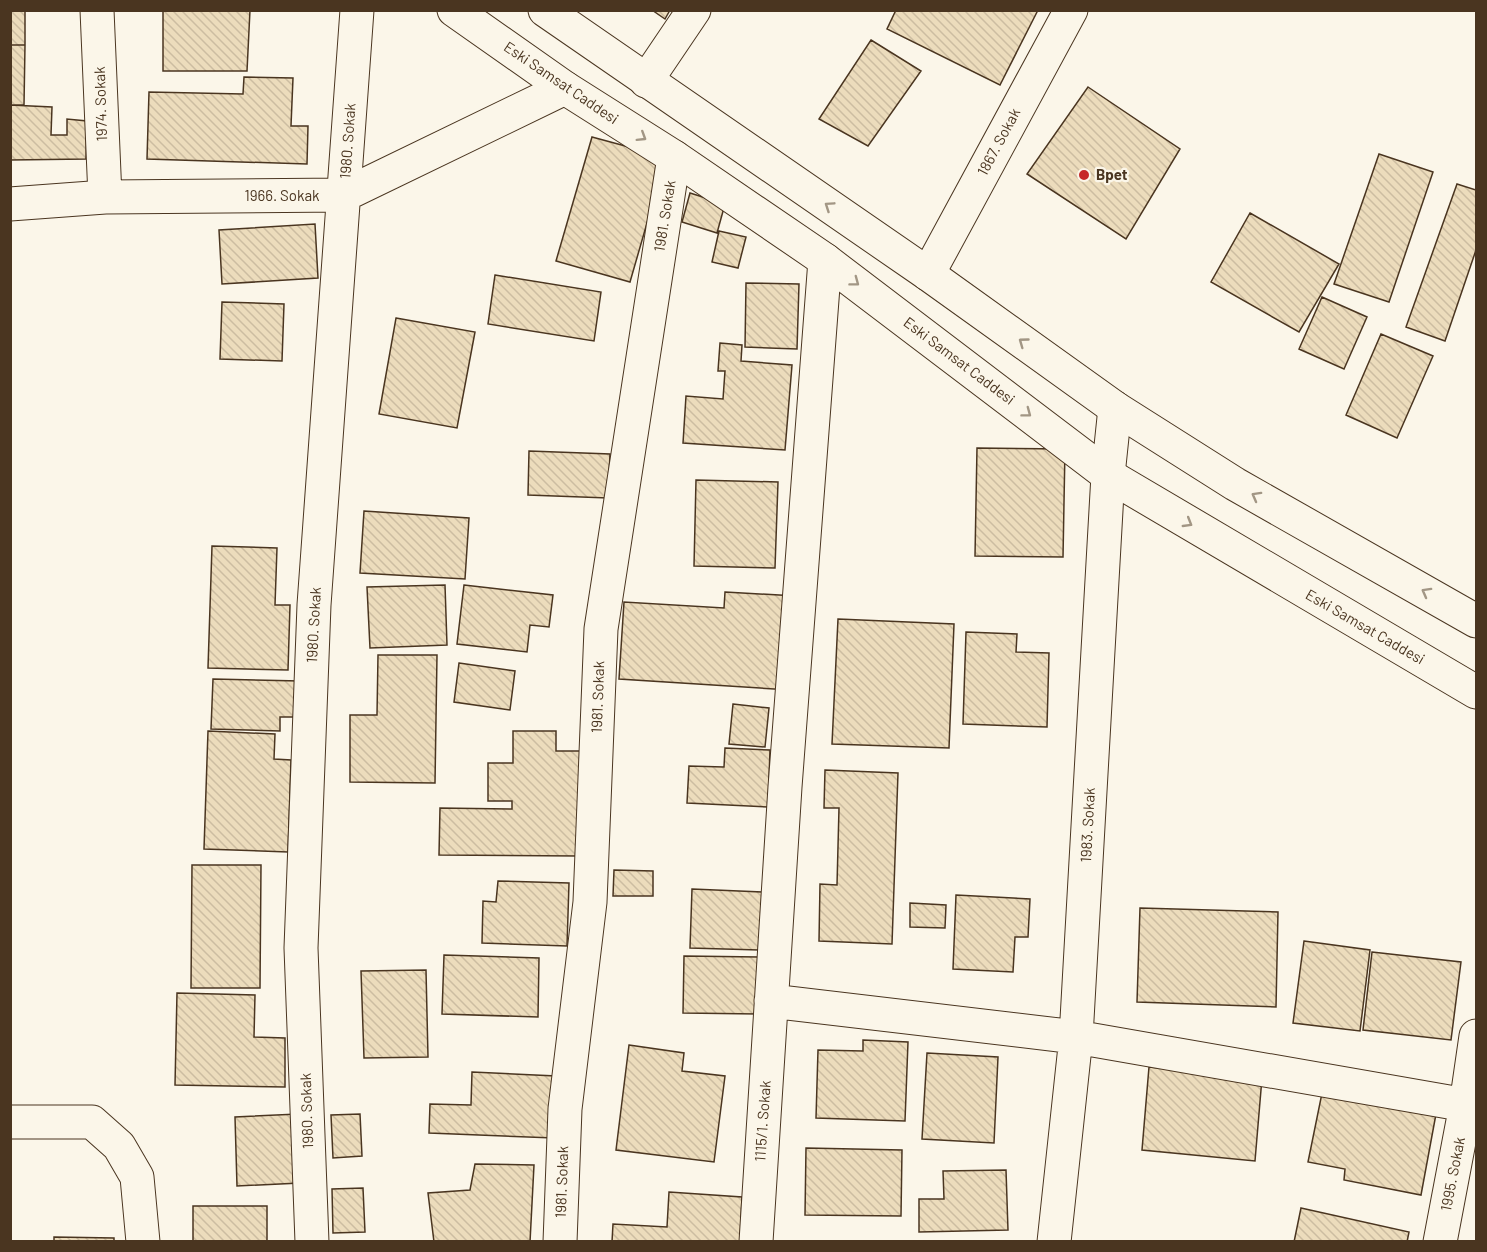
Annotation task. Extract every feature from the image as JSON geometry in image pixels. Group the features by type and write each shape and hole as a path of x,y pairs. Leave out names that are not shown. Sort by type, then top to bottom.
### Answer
{"street":[{"name":"1974. Sokak","path":"97,10 105,197"},
{"name":"1980. Sokak","path":"312,1242 301,948 314,605 357,10"},
{"name":"Eski Samsat Caddesi","path":"454,10 564,88 674,157 825,260 1108,475 1476,692"},
{"path":"545,10 928,274 1115,408 1235,484 1476,621"},
{"path":"646,81 694,10"},
{"name":"1867. Sokak","path":"928,274 1071,10"},
{"name":"1966. Sokak","path":"10,204 105,197 344,195 564,88"},
{"name":"1981. Sokak","path":"560,1242 565,1109 590,902 601,629 674,157"},
{"name":"1115/1. Sokak","path":"756,1242 785,786 825,260"},
{"name":"1983. Sokak","path":"1054,1242 1076,1037 1108,475 1115,408"},
{"path":"771,1001 1076,1037 1466,1105"},
{"name":"1995. Sokak","path":"1440,1242 1466,1105 1476,1036"},
{"path":"10,1122 92,1122 119,1146 137,1177 143,1242"}],"building":[{"path":"10,10 25,10 25,45 10,45"},
{"path":"163,10 250,10 247,71 163,71"},
{"path":"652,10 670,10 665,19"},
{"path":"896,10 1038,10 1000,85 887,29"},
{"path":"871,40 921,71 868,146 819,119"},
{"path":"10,45 25,45 24,105 10,105"},
{"path":"244,77 293,78 291,126 308,126 307,164 147,159 149,92 243,94"},
{"path":"1088,87 1180,149 1126,239 1027,174"},
{"path":"10,105 52,107 51,135 67,135 67,119 87,121 86,159 10,160"},
{"path":"592,137 666,157 630,282 556,261"},
{"path":"1379,154 1433,172 1389,302 1334,284"},
{"path":"1457,184 1476,190 1476,250 1445,341 1406,327"},
{"path":"690,193 725,204 717,233 682,222"},
{"path":"1250,213 1339,264 1299,332 1211,282"},
{"path":"315,224 318,278 222,284 219,230"},
{"path":"719,231 746,237 738,268 712,262"},
{"path":"495,275 601,292 594,341 488,324"},
{"path":"746,283 799,284 797,349 745,347"},
{"path":"1322,297 1367,317 1344,369 1299,349"},
{"path":"222,302 284,304 282,361 220,359"},
{"path":"396,318 475,332 457,428 379,414"},
{"path":"1381,334 1433,356 1397,438 1346,415"},
{"path":"720,343 742,345 741,361 792,365 785,450 683,443 686,396 723,399 725,371 718,371"},
{"path":"977,448 1065,449 1063,557 975,556"},
{"path":"529,451 610,454 608,498 528,495"},
{"path":"696,480 778,482 775,568 694,566"},
{"path":"364,511 469,518 465,579 360,573"},
{"path":"212,546 277,548 275,605 290,605 288,670 208,668"},
{"path":"445,585 447,645 370,648 367,587"},
{"path":"464,585 553,595 549,627 530,625 527,652 457,644"},
{"path":"725,592 796,596 790,690 619,679 624,602 724,608"},
{"path":"838,619 954,624 949,748 832,744"},
{"path":"966,632 1017,634 1016,652 1049,653 1047,727 963,724"},
{"path":"378,655 437,655 435,783 350,782 350,715 377,715"},
{"path":"459,663 515,671 510,710 454,702"},
{"path":"213,679 300,681 299,717 280,717 280,731 211,729"},
{"path":"733,704 769,708 765,747 729,744"},
{"path":"208,731 275,734 274,759 291,760 288,852 204,849"},
{"path":"513,731 556,731 556,751 582,751 578,856 439,855 440,808 512,809 512,801 488,801 488,763 513,763"},
{"path":"725,748 770,750 768,807 687,803 689,766 724,767"},
{"path":"825,770 898,773 892,944 819,941 820,884 837,885 839,808 824,808"},
{"path":"192,865 261,865 260,988 191,988"},
{"path":"614,870 653,871 653,896 613,896"},
{"path":"498,881 569,883 567,946 482,943 483,901 496,902"},
{"path":"692,889 762,892 759,950 690,948"},
{"path":"956,895 1030,899 1028,937 1015,937 1013,972 953,969"},
{"path":"910,903 946,905 945,928 910,927"},
{"path":"1140,908 1278,912 1276,1007 1137,1002"},
{"path":"1304,941 1370,950 1360,1031 1293,1023"},
{"path":"1372,952 1461,962 1451,1040 1363,1030"},
{"path":"444,955 539,958 538,1017 442,1014"},
{"path":"684,956 759,957 758,1014 683,1013"},
{"path":"426,970 428,1057 364,1058 361,971"},
{"path":"177,993 255,995 254,1037 285,1038 285,1087 175,1085"},
{"path":"863,1040 908,1042 905,1121 816,1118 818,1050 863,1051"},
{"path":"629,1045 684,1053 682,1071 725,1076 714,1162 616,1150"},
{"path":"927,1053 998,1057 994,1143 922,1139"},
{"path":"1149,1067 1262,1078 1255,1161 1142,1150"},
{"path":"472,1072 556,1076 554,1138 429,1133 430,1104 471,1105"},
{"path":"1322,1093 1436,1114 1421,1195 1344,1180 1345,1169 1308,1162"},
{"path":"298,1114 300,1183 237,1186 235,1117"},
{"path":"360,1114 362,1156 333,1158 331,1115"},
{"path":"806,1148 902,1150 901,1216 805,1215"},
{"path":"475,1164 534,1165 530,1242 434,1242 428,1193 470,1190"},
{"path":"1006,1170 1008,1230 919,1232 919,1199 944,1199 943,1171"},
{"path":"363,1188 365,1232 333,1233 332,1189"},
{"path":"669,1192 742,1197 740,1242 612,1242 613,1224 667,1227"},
{"path":"193,1206 267,1206 267,1242 193,1242"},
{"path":"1301,1208 1409,1232 1407,1242 1294,1242"},
{"path":"54,1237 114,1238 114,1242 54,1242"}],"place":[{"name":"Bpet","path":"1084,175"}]}
